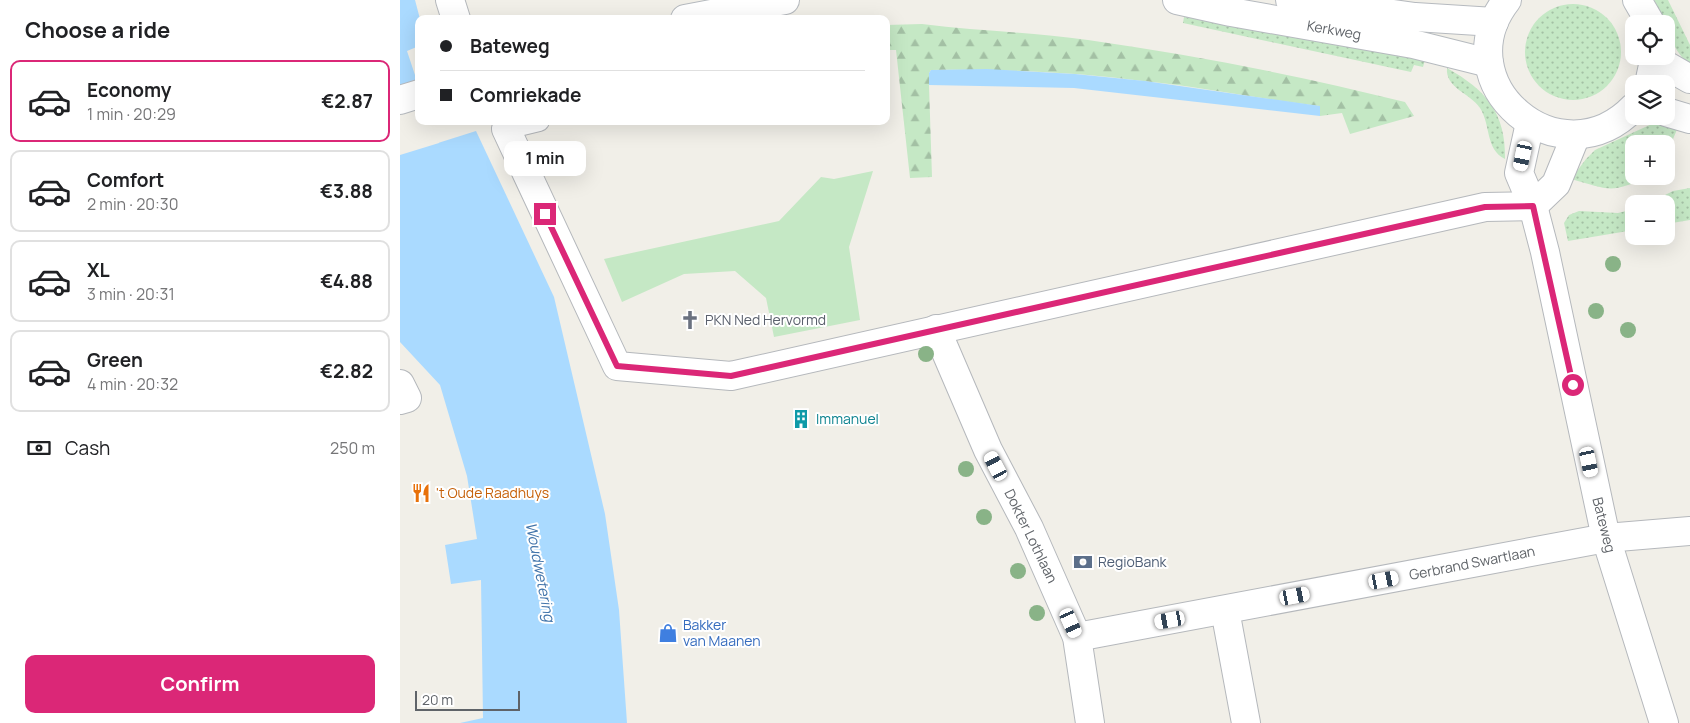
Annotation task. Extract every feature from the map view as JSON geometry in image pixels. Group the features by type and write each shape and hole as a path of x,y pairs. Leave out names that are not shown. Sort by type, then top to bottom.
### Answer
{"street":[{"path":"450,0 455,15"},
{"path":"706,15 784,0"},
{"name":"Kerkweg","path":"1177,0 1231,12 1413,44 1489,63"},
{"name":"Kerkweg","path":"1290,0 1415,17 1500,11"},
{"path":"1637,0 1646,15"},
{"path":"1500,11 1489,42 1489,63 1492,75 1510,108 1530,123 1548,131 1576,135 1610,126 1625,114"},
{"path":"1653,66 1690,79"},
{"path":"400,100 415,95"},
{"path":"1675,115 1690,119"},
{"name":"Bateweg","path":"1530,123 1519,172 1533,206 1545,252 1606,538 1664,723"},
{"path":"506,129 617,366 731,376 1485,207 1533,206 1556,184 1576,135"},
{"name":"Dokter Lothlaan","path":"936,329 988,450 1029,528 1077,637 1090,723"},
{"name":"Gerbrand Swartlaan","path":"1077,637 1606,538 1690,531"},
{"path":"1225,610 1246,723"}],"lane":[{"path":"506,129 522,125"}],"green space":[{"path":"1654,0 1668,0 1690,45 1690,65 1675,47 1675,15 1661,15"},
{"path":"1573,4 1591,8 1607,18 1617,34 1621,52 1617,70 1607,86 1591,96 1573,100 1555,96 1539,86 1529,70 1525,52 1529,34 1539,18 1555,8"},
{"path":"1184,17 1331,37 1425,60 1423,67 1414,65 1411,72 1183,23"},
{"path":"922,24 1067,37 1208,59 1326,83 1405,102 1414,116 1350,134 1342,113 1320,116 1319,106 1187,86 1090,75 984,70 931,70 929,73 929,85 932,177 910,178 896,50 890,50 890,25"},
{"path":"1447,68 1473,85 1491,105 1502,128 1505,159 1499,155 1491,143 1480,108 1450,81 1447,75"},
{"path":"1650,125 1678,127 1675,135 1628,135"},
{"path":"1625,136 1625,185 1628,185 1610,188 1571,179 1595,150"},
{"path":"873,171 849,247 860,320 774,337 766,298 735,271 684,274 622,302 604,259 779,221 821,177 834,179"},
{"path":"1690,188 1690,220 1675,222 1675,195 1665,195 1673,191"},
{"path":"1579,211 1618,213 1625,211 1625,232 1568,241 1564,223 1569,215"}],"water":[{"name":"Woudwetering","path":"400,0 415,0 419,15 415,15 415,48 407,51 415,75 415,125 431,125 438,143 476,131 554,297 605,514 619,610 627,723 460,723 483,718 481,580 451,584 445,545 477,539 467,476 440,385 400,342"},
{"path":"987,69 1075,74 1145,81 1320,106 1320,116 1074,88 929,85 929,73 931,70"}],"pier":[{"path":"415,80 415,125 432,125 439,143 400,155 400,85"}],"place":[{"name":"PKN Ned Hervormd","path":"690,320"},
{"name":"Immanuel","path":"801,419"},
{"name":"'t Oude Raadhuys","path":"421,493"},
{"name":"RegioBank","path":"1083,562"},
{"name":"Bakker van Maanen","path":"668,633"}],"route":[{"path":"545,214 617,366 731,376 1485,207 1533,206 1545,252 1573,385"}]}
